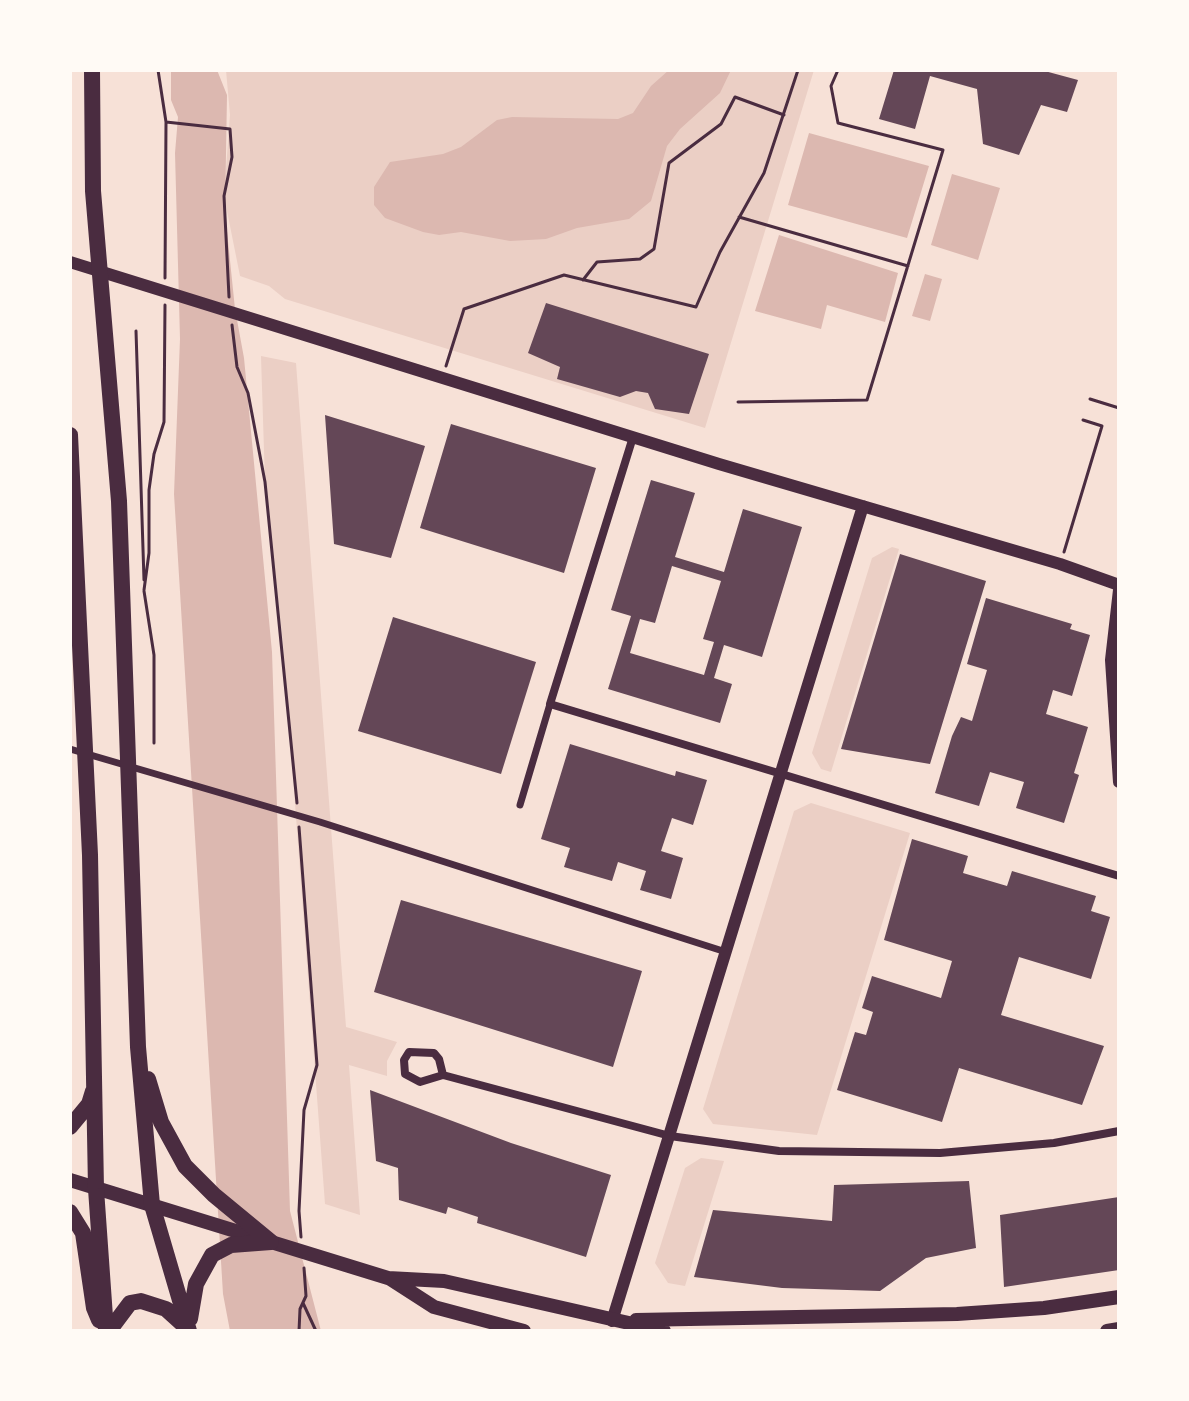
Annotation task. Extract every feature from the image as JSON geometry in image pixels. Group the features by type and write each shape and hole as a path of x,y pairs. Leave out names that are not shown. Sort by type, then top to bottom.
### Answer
{"main road":[{"path":"92,70 93,191 119,501 138,1047 152,1205 188,1330"},
{"path":"70,435 96,1078 96,1189 107,1331"},
{"path":"138,1047 161,1122 177,1154 214,1195 271,1242"},
{"path":"70,1127 89,1104 96,1078"},
{"path":"70,1180 388,1278 444,1281 664,1331"},
{"path":"70,1212 83,1233 94,1308 107,1331"},
{"path":"188,1330 196,1284 212,1255 231,1245 271,1242"},
{"path":"388,1278 434,1307 524,1331"},
{"path":"612,1321 957,1314 1044,1308 1119,1297"},
{"path":"107,1331 130,1303 141,1301 166,1309 188,1330"},
{"path":"1107,1331 1119,1329"}],"street":[{"path":"70,262 633,437 1060,564 1119,588 1111,660 1119,782"},
{"path":"520,805 633,437"},
{"path":"612,1321 863,506"},
{"path":"550,704 1119,876"},
{"path":"70,749 320,822 726,952"},
{"path":"443,1075 434,1053 409,1052 404,1060 405,1074 420,1082 429,1082 443,1075 575,1113 670,1136 779,1151 885,1155 999,1149 1119,1131"}],"path":[{"path":"158,70 166,122 165,280"},
{"path":"443,377 464,309 564,275 696,307 764,173 798,70"},
{"path":"738,402 867,400 943,150 838,123 831,86 838,70"},
{"path":"583,280 597,262 640,259 654,249 669,163 721,124 735,97 784,115"},
{"path":"166,122 230,129 232,157 224,196 230,306"},
{"path":"739,217 908,266"},
{"path":"144,590 149,553 149,490 154,454 164,422 165,296"},
{"path":"232,321 237,367 248,393 265,482 297,808"},
{"path":"136,331 144,590 154,655 154,743"},
{"path":"1090,399 1119,408"},
{"path":"1060,564 1102,426 1083,420"},
{"path":"299,823 317,1065 304,1110 299,1211 301,1238"},
{"path":"299,1331 303,1265"},
{"path":"303,1303 316,1331"}],"shaded area":[{"path":"171,70 217,70 227,95 225,212 235,309 244,358 272,652 290,1211 321,1331 230,1331 223,1294 174,494 180,339 175,153 178,117 171,100"},
{"path":"226,70 814,70 705,428 285,299 269,286 240,276 224,196 230,115"},
{"path":"669,70 731,70 720,93 680,129 667,146 651,201 629,219 577,228 546,239 510,241 461,232 439,235 423,232 385,218 374,205 374,187 390,162 443,154 461,147 497,120 512,117 618,119 633,113 651,86"},
{"path":"809,133 929,166 907,238 788,205"},
{"path":"952,174 1000,188 978,260 931,245"},
{"path":"779,235 898,273 885,322 827,305 821,329 755,311"},
{"path":"925,274 942,279 930,321 912,316"},
{"path":"261,356 296,363 346,1027 397,1042 387,1061 387,1076 349,1065 360,1215 325,1204 283,643 265,482"},
{"path":"892,547 899,549 831,772 821,769 812,753 872,558"},
{"path":"811,803 910,833 817,1135 713,1124 703,1109 794,811"},
{"path":"701,1158 724,1161 685,1286 668,1283 655,1263 685,1168"}],"building":[{"path":"894,70 1041,70 1078,80 1067,112 1041,105 1019,155 983,144 977,89 930,76 915,129 879,119"},
{"path":"546,303 709,354 689,414 655,409 648,393 636,391 620,397 557,379 560,367 528,353"},
{"path":"325,415 425,446 391,558 334,544"},
{"path":"451,424 596,468 564,573 420,528"},
{"path":"651,480 695,493 675,557 724,572 743,509 802,527 762,657 724,645 714,678 732,684 720,723 608,689 631,616 611,610","holes":["672,566 721,581 703,639 714,642 704,675 630,653 640,619 655,623"]},
{"path":"900,554 986,581 930,764 841,749"},
{"path":"986,598 1072,624 1070,629 1090,635 1072,696 1053,690 1046,714 1088,727 1074,773 1079,775 1064,823 1016,808 1024,782 990,772 979,806 935,793 952,736 961,717 972,721 987,670 967,664"},
{"path":"393,617 536,662 501,774 358,731"},
{"path":"570,744 675,776 676,771 707,780 693,825 672,818 661,851 683,858 671,899 640,890 646,871 618,862 612,881 564,867 570,848 541,839"},
{"path":"912,839 968,856 963,873 1007,886 1012,871 1096,896 1091,911 1110,917 1091,979 1019,957 1001,1015 1104,1046 1082,1105 959,1068 942,1122 837,1090 855,1032 866,1035 873,1012 862,1008 872,976 941,998 952,961 884,940"},
{"path":"401,900 642,971 613,1067 374,992"},
{"path":"370,1090 511,1143 611,1175 586,1257 477,1223 478,1217 448,1207 446,1214 399,1200 398,1168 376,1161"},
{"path":"969,1181 976,1248 926,1258 880,1291 782,1288 694,1277 713,1210 832,1221 834,1185"},
{"path":"1119,1197 1119,1270 1004,1287 1000,1215"}]}
